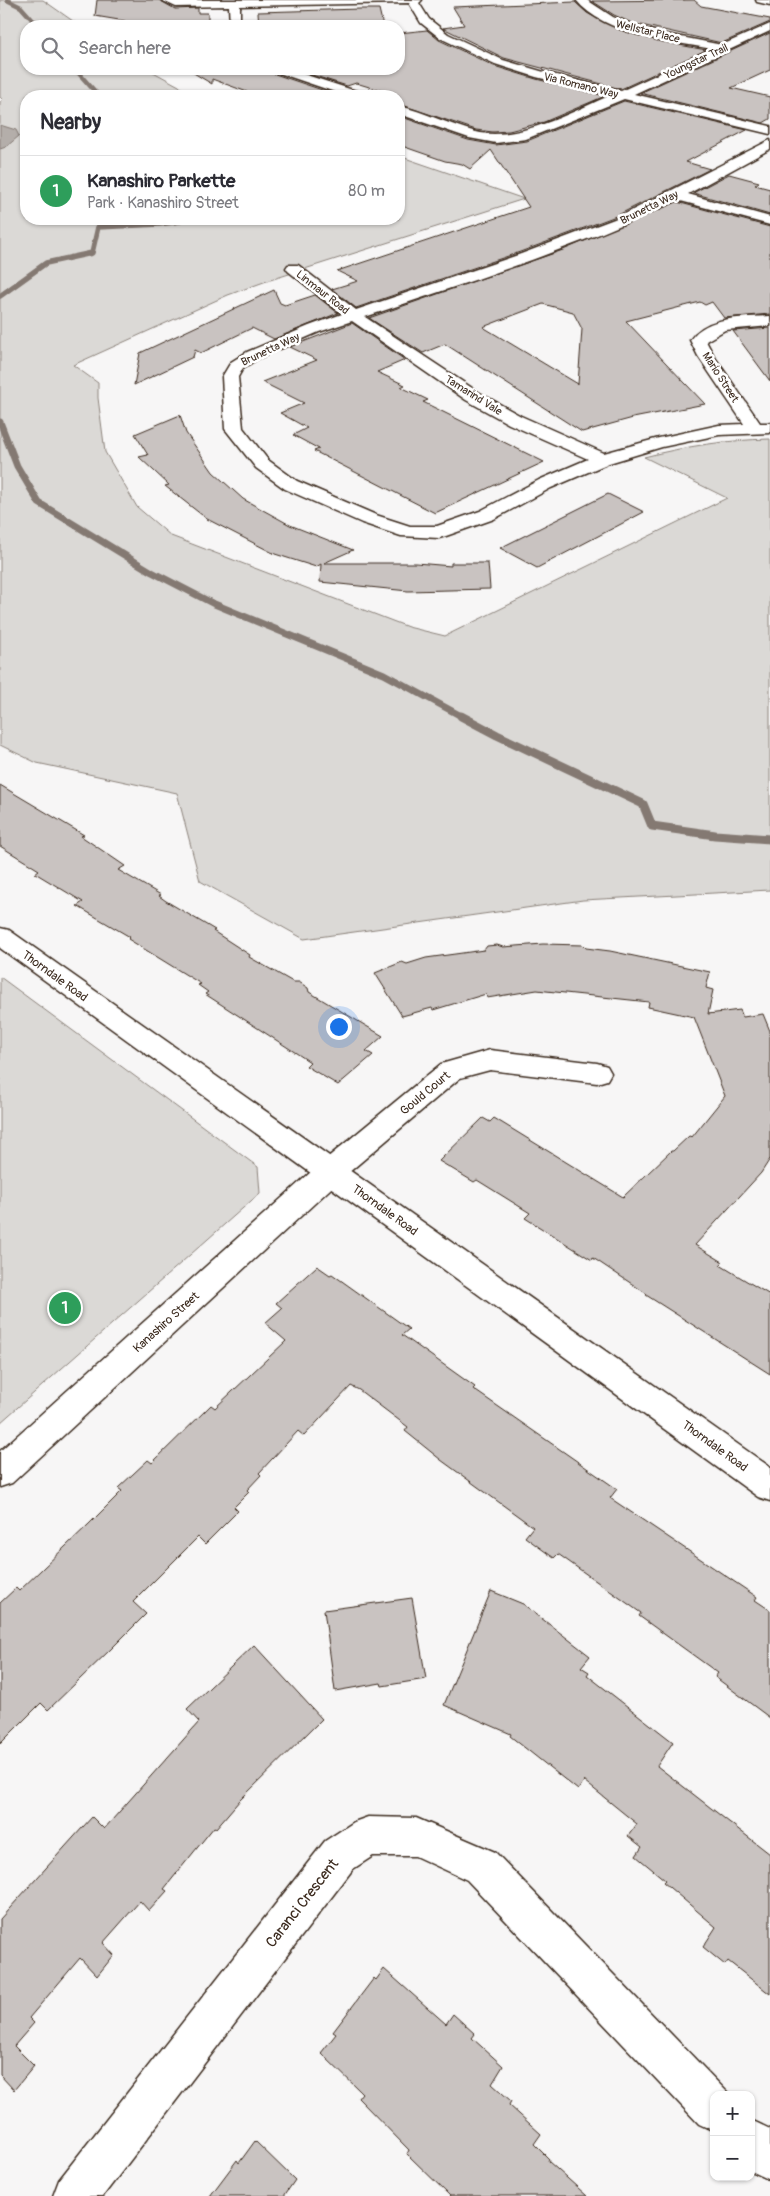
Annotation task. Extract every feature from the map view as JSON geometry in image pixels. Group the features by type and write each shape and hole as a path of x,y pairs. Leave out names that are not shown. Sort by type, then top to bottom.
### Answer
{"street":[{"path":"166,0 182,4 417,0"},
{"name":"Via Romano Way","path":"412,0 425,22 444,36 499,62 540,75 770,130"},
{"name":"Wellstar Place","path":"580,0 590,10 618,24 722,48"},
{"path":"761,0 770,2"},
{"path":"234,20 233,12 235,3"},
{"name":"Youngstar Trail","path":"405,112 473,135 496,139 532,134 770,28"},
{"path":"295,75 340,90"},
{"name":"Brunetta Way","path":"763,428 719,430 659,442 603,459 545,484 487,515 439,532 408,532 369,519 291,485 262,464 234,429 230,377 237,365 254,355 314,330 613,224 676,195 770,144"},
{"path":"676,195 770,221"},
{"name":"Linmaur Road","path":"293,268 354,316"},
{"name":"Tamarind Vale","path":"354,316 472,396 515,420 603,459"},
{"name":"Mario Street","path":"763,428 706,356 698,340 705,331 729,324 770,321"},
{"name":"Thorndale Road","path":"0,936 770,1486"},
{"name":"Gould Court","path":"331,1171 451,1071 490,1060 598,1073"},
{"name":"Kanashiro Street","path":"0,1472 331,1171"},
{"name":"Caranci Crescent","path":"75,2196 339,1855 368,1836 416,1837 481,1866 710,2105"},
{"path":"755,2145 770,2158"}],"shaded area":[{"path":"0,0 43,0 71,20 20,20 20,75 159,75 183,90 20,90 20,225 405,225 405,158 524,199 228,295 73,365 98,383 98,398 105,452 137,507 171,536 408,627 445,636 727,498 644,457 707,444 770,439 770,890 583,900 304,939 200,881 177,793 37,763 0,745 0,102 3,100 0,97"},
{"path":"0,125 16,130 19,136 6,147 0,149"},
{"path":"0,977 258,1167 260,1193 0,1423"}],"building":[{"path":"97,0 159,0 175,9 198,8 198,13 208,13 208,20 119,20 95,16"},
{"path":"694,0 701,6 770,19 770,22 722,43 632,23 614,15 592,1"},
{"path":"575,2 587,13 620,30 658,41 706,50 621,89 504,58 443,28 464,25 453,7"},
{"path":"379,9 382,20 259,20 258,12"},
{"path":"427,30 439,40 494,66 536,79 605,96 544,122 509,131 493,132 476,130 405,106 405,90 379,90 356,83 347,86 312,75 405,75 405,32"},
{"path":"770,33 770,70 731,88 770,97 770,119 763,123 640,93"},
{"path":"197,75 278,75 322,90 242,90 212,79 212,84"},
{"path":"624,101 747,130 686,162 710,169 616,216 520,252 356,308 332,289 358,281 337,271 529,207 491,150 470,169 462,164 445,161 405,147 405,118 468,140 496,145 527,141"},
{"path":"729,174 759,182 755,185 770,189 770,215 693,193"},
{"path":"677,202 770,227 770,314 724,318 712,302 705,305 700,302 626,321 705,404 633,418 582,432 445,344 423,353 369,318 563,250","holes":["543,304 573,312 582,329 578,384 483,327"]},
{"path":"274,290 280,303 285,305 315,295 338,313 274,339 252,328 201,353 195,350 193,357 134,385 140,353"},
{"path":"352,323 405,360 377,372 405,385 401,387 428,400 423,402 544,462 435,513 314,451 319,449 293,435 307,428 280,413 304,403 262,382 317,360 290,347"},
{"path":"770,328 770,381 733,331"},
{"path":"180,415 186,433 213,472 243,499 290,525 353,550 324,563 416,563 451,566 451,563 488,563 490,589 408,591 320,582 321,564 316,567 275,554 207,519 165,486 169,485 139,457 148,455 135,434"},
{"path":"608,494 644,512 537,568 500,548"},
{"path":"0,785 84,835 81,836 125,866 118,870 215,930 213,931 250,955 249,957 293,982 299,982 308,988 309,992 383,1036 366,1051 373,1055 338,1085 306,1066 310,1062 205,994 208,992 198,985 201,984 128,939 130,937 77,906 83,902 35,873 39,870 0,846"},
{"path":"543,944 583,945 586,948 610,951 710,972 706,988 713,990 708,1014 740,1010 743,1017 763,1014 770,1031 770,1159 761,1173 695,1245 723,1262 720,1265 770,1295 770,1374 646,1295 593,1258 592,1260 525,1218 530,1213 477,1180 474,1182 439,1161 483,1118 490,1122 494,1118 623,1197 671,1151 689,1136 692,1137 725,1096 694,1017 648,1007 649,1002 537,990 487,998 486,994 433,1010 432,1008 402,1016 375,973 402,962 407,964 426,958 484,950 487,946 497,945 503,947"},
{"path":"317,1266 330,1275 332,1274 409,1329 402,1335 475,1387 473,1389 617,1489 610,1498 757,1597 755,1600 770,1610 770,1718 715,1677 718,1673 639,1616 641,1613 558,1554 554,1558 525,1537 533,1527 441,1460 405,1431 408,1427 351,1386 304,1436 298,1431 259,1473 261,1475 247,1490 249,1492 234,1507 238,1511 205,1544 198,1537 133,1602 146,1614 48,1710 41,1703 0,1744 0,1603 16,1588 19,1591 89,1524 122,1491 118,1488 148,1460 152,1463 211,1405 215,1408 286,1341 265,1323 282,1308 276,1303"},
{"path":"491,1591 523,1604 590,1656 581,1667 589,1672 587,1675 673,1742 657,1766 770,1854 770,1994 728,1961 725,1965 703,1947 716,1927 663,1882 665,1880 636,1856 642,1847 628,1836 637,1824 584,1781 578,1790 510,1736 511,1734 444,1705"},
{"path":"412,1598 426,1679 382,1686 381,1683 335,1691 324,1610"},
{"path":"254,1645 322,1719 240,1800 216,1828 214,1827 164,1889 167,1891 149,1911 140,1901 103,1943 114,1955 97,1976 80,1958 29,2018 34,2023 14,2046 34,2066 14,2090 0,2075 0,1919 92,1817 104,1829 199,1722 187,1709"},
{"path":"384,1969 446,2024 453,2014 475,2034 472,2038 503,2066 492,2084 511,2101 509,2105 541,2134 534,2144 549,2159 548,2161 587,2196 450,2196 407,2154 409,2150 358,2098 362,2093 321,2053 336,2034 333,2032 374,1978 376,1980"},
{"path":"255,2141 295,2180 284,2196 210,2196 237,2160 239,2163"}],"waterway":[{"path":"7,0 21,7 33,20"},
{"path":"80,75 94,90"},
{"path":"0,296 46,263 92,253 98,227 139,225"},
{"path":"0,422 17,466 39,503 152,572 212,603 384,674 463,717"},
{"path":"461,716 643,804 652,826 715,835 770,839"}],"place":[{"name":"Kanashiro Parkette","path":"65,1308"}]}
